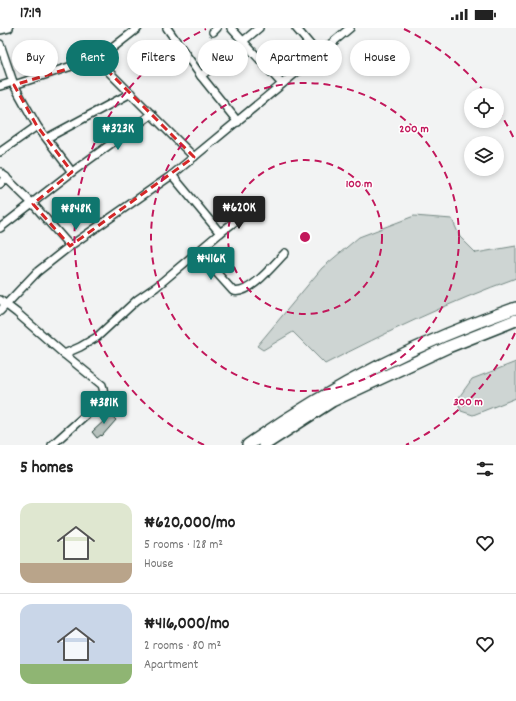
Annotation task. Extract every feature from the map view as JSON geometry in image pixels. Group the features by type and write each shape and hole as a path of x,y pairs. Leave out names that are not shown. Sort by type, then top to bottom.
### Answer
{"highway":[{"path":"248,445 285,419 316,400 390,360 446,335 516,308"},
{"path":"264,445 332,401 448,347 516,320"}],"street":[{"path":"0,30 9,28"},
{"path":"119,43 138,28"},
{"path":"176,28 169,31 198,72"},
{"path":"231,28 242,40"},
{"path":"244,40 259,28"},
{"path":"296,28 306,40"},
{"path":"335,40 350,28"},
{"path":"0,44 3,60 37,126 72,172"},
{"path":"248,47 282,84"},
{"path":"0,86 66,67"},
{"path":"113,76 194,157"},
{"path":"201,76 238,122"},
{"path":"52,445 100,402 104,390 102,386 17,313 2,305 37,272 70,246 172,175 238,122 292,76"},
{"path":"47,138 131,93"},
{"path":"0,228 33,204 72,172 152,114"},
{"path":"0,152 37,126"},
{"path":"0,172 33,204 70,246"},
{"path":"172,175 220,233"},
{"path":"0,184 6,177"},
{"path":"64,354 80,348 97,337 137,300 156,287 246,213"},
{"path":"198,252 232,291 235,292 239,292 253,285 285,253"}],"highlighted area":[{"path":"97,60 194,157 70,246 33,204 72,172 37,126 14,85"}],"shaded area":[{"path":"414,216 452,219 460,237 476,253 516,246 516,278 419,318 325,364 293,332 263,350 257,346 322,268 359,237"},
{"path":"516,362 516,398 473,415 461,411 457,400 472,379"}],"building":[{"path":"107,411 116,420 102,436 101,435 97,438 92,432 106,419 102,415"}]}
